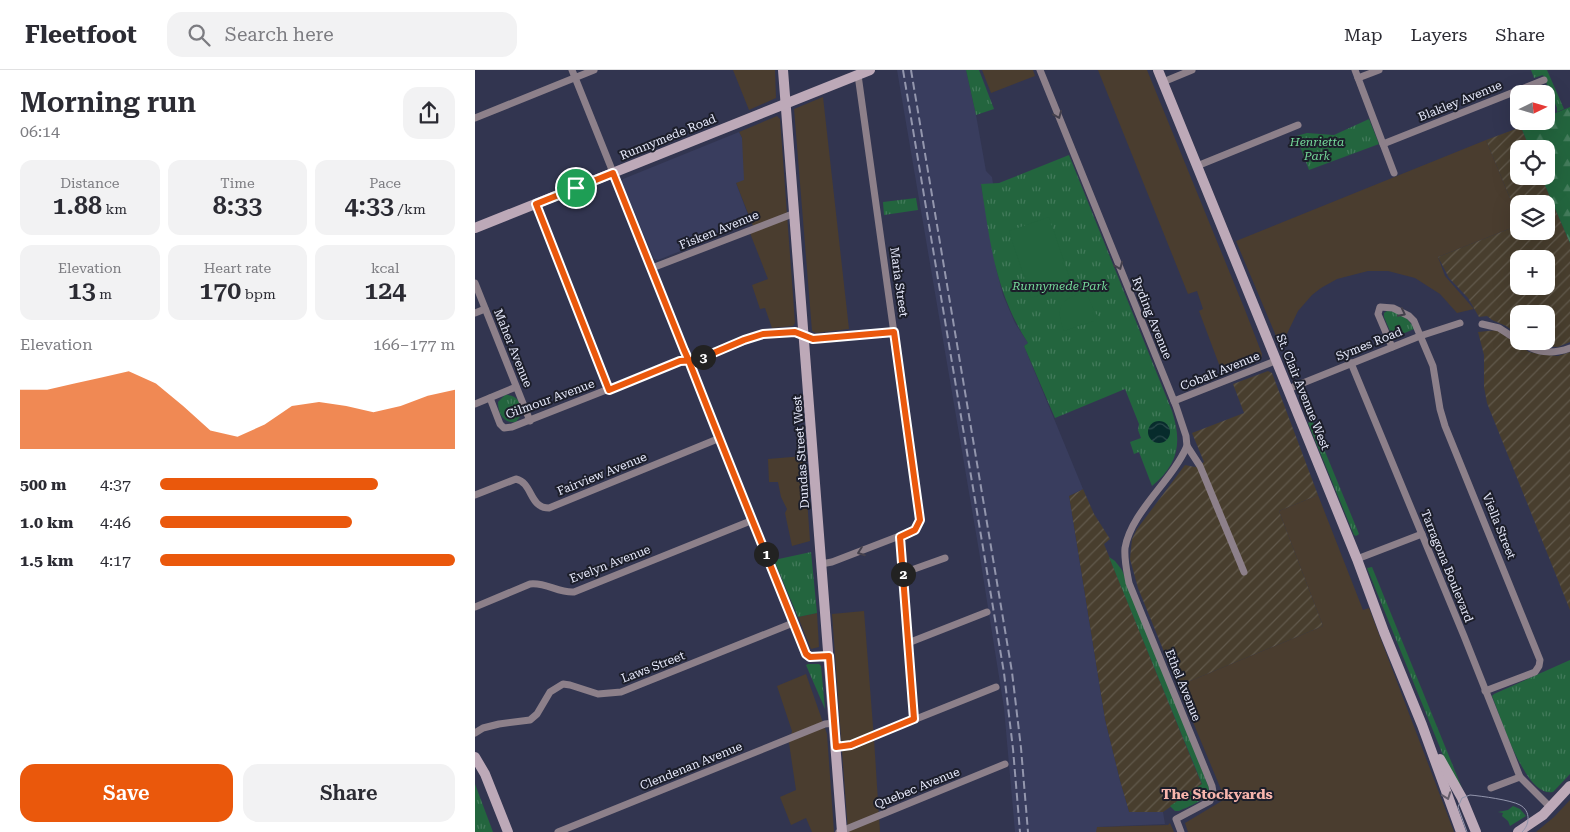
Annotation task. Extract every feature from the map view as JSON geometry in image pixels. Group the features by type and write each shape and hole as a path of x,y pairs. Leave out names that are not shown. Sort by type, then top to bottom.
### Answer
{"main road":[{"name":"Dundas Street West","path":"783,70 805,336 841,831"},
{"name":"Runnymede Road","path":"475,228 870,70"},
{"name":"St. Clair Avenue West","path":"1158,70 1357,559 1422,725 1461,832"},
{"name":"St. Clair Avenue West","path":"1422,725 1450,780 1462,798 1476,832"},
{"path":"475,757 485,774 508,832"},
{"path":"1518,832 1543,815 1570,786"}],"street":[{"path":"572,70 806,654 810,657 829,656"},
{"path":"475,118 595,70"},
{"name":"Ryding Avenue","path":"1040,70 1174,401 1186,436 1187,446 1200,466 1244,572"},
{"path":"1163,82 1192,70"},
{"path":"1355,70 1394,173"},
{"path":"1358,78 1379,70"},
{"name":"Maria Street","path":"821,564 832,562 900,537 915,530 920,520 857,75"},
{"name":"Blakley Avenue","path":"1383,144 1544,80"},
{"path":"1197,166 1298,126"},
{"path":"536,204 609,390"},
{"name":"Fisken Avenue","path":"652,268 795,213"},
{"name":"Maher Avenue","path":"475,283 530,421"},
{"name":"Viella Street","path":"1392,347 1379,314 1380,307 1393,308 1409,316 1420,336 1433,366 1440,409 1445,426 1540,660 1535,672 1485,692"},
{"path":"475,313 485,309"},
{"name":"Symes Road","path":"1287,389 1460,322"},
{"path":"1482,324 1499,328 1510,335"},
{"name":"Gilmour Avenue","path":"490,398 503,427 512,427 680,361 697,360 763,334 795,332 813,339 894,332"},
{"path":"1541,350 1554,353 1570,348"},
{"name":"Cobalt Avenue","path":"1174,401 1275,361"},
{"name":"Tarragona Boulevard","path":"1351,364 1520,777"},
{"name":"Gilmour Avenue","path":"475,404 516,388"},
{"name":"Fairview Avenue","path":"475,495 516,479 526,484 537,504 542,508 549,508 720,438"},
{"name":"Ethel Avenue","path":"1181,832 1176,819 1205,804 1212,797 1212,786 1129,583 1125,549 1135,524 1177,466 1187,446"},
{"name":"Evelyn Avenue","path":"475,607 530,584 539,583 563,592 574,592 753,520"},
{"path":"1357,559 1422,534"},
{"path":"900,537 914,719"},
{"path":"903,573 945,558"},
{"path":"908,642 987,612"},
{"name":"Laws Street","path":"475,733 483,728 499,724 530,720 537,714 550,692 559,685 570,685 598,694 621,692 793,623"},
{"path":"836,747 851,745 996,687"},
{"name":"Clendenan Avenue","path":"558,832 825,724 834,723"},
{"name":"Quebec Avenue","path":"841,831 1005,764"},
{"path":"1491,788 1520,777 1550,808"}],"shaded area":[{"path":"733,70 775,70 776,98 749,110"},
{"path":"897,70 966,70 986,171 992,177 993,184 981,185 996,268 1003,295 1015,323 1028,343 1024,346 1083,489 1069,496 1105,720 1120,781 1129,812 1163,812 1165,824 1097,827 1096,832 1015,832 1004,708"},
{"path":"982,70 1033,70 1035,76 991,93"},
{"path":"1098,70 1147,70 1245,310 1262,354 1261,360 1223,375 1199,311 1203,309 1197,291 1188,294"},
{"path":"823,97 849,329 816,333 812,331 794,109"},
{"path":"777,116 780,119 795,323 793,326 772,328 765,308 760,309 752,285 768,279 750,233 755,231 736,183 742,138 739,132"},
{"path":"1513,130 1522,130 1526,140 1510,140 1510,185 1545,185 1549,195 1510,195 1510,198 1486,140"},
{"path":"739,132 742,138 744,180 736,183 751,223 658,260 654,259 622,182 623,179"},
{"path":"1486,140 1510,198 1510,229 1438,257 1445,276 1474,309 1457,313 1440,294 1415,278 1388,271 1368,271 1337,279 1312,295 1298,311 1283,342 1276,336 1236,241"},
{"path":"1555,208 1570,243 1570,342 1555,347 1555,305 1510,305 1510,329 1487,316 1479,317 1468,298 1449,278 1438,257 1510,229 1510,240 1555,240"},
{"path":"1497,330 1510,339 1510,350 1526,350 1539,354 1558,356 1570,352 1570,610 1487,403 1484,387 1484,355 1478,332"},
{"path":"1268,371 1272,373 1318,495 1279,511 1323,626 1178,686 1138,588 1130,559 1132,539 1137,529 1185,465 1195,467 1204,462 1192,433 1244,413 1233,384"},
{"path":"804,456 810,541 792,546 785,513 787,509 781,497 778,482 769,482 768,459"},
{"path":"1083,489 1094,514 1110,539 1104,544 1202,785 1163,812 1129,812 1120,781 1105,720 1069,496"},
{"path":"1318,495 1363,610 1369,608 1454,832 1188,832 1185,823 1225,799 1178,686 1323,626 1279,511"},
{"path":"864,611 880,832 848,832 832,614"},
{"path":"817,613 819,647 811,649 798,617"},
{"path":"806,674 827,734 834,832 812,832 806,818 791,825 780,797 796,790 789,743 792,731 777,686"},
{"path":"1570,800 1570,832 1536,832 1554,817"},
{"path":"1170,823 1174,832 1096,832 1096,827 1168,825"}],"green space":[{"path":"966,70 979,70 994,109 976,115"},
{"path":"1531,70 1547,70 1554,85 1547,85 1543,75 1534,78"},
{"path":"1555,88 1564,109 1557,112 1555,103"},
{"path":"1570,107 1570,243 1555,208 1555,195 1549,195 1545,185 1555,185 1555,140 1526,140 1522,130 1555,130 1555,113"},
{"name":"Henrietta Park","path":"1369,119 1379,144 1309,170 1296,136 1307,133 1334,135"},
{"name":"Runnymede Park","path":"1069,155 1175,422 1177,443 1173,461 1161,478 1152,486 1139,452 1134,454 1130,442 1141,438 1138,430 1139,424 1125,389 1055,418 1024,346 1028,343 1008,305 995,266 981,184 999,183"},
{"path":"916,198 918,210 884,215 883,202"},
{"path":"1049,217 1072,285 1031,298 1009,231"},
{"path":"1085,291 1096,314 1101,318 1100,321 1094,321 1064,331 1060,315 1062,305 1065,301"},
{"path":"1387,311 1396,312 1403,316 1414,329 1393,338 1384,317 1384,313"},
{"path":"505,395 513,396 520,403 522,414 516,422 505,420 499,410 498,402"},
{"path":"1308,410 1359,534 1356,536 1308,423 1310,422 1305,411"},
{"path":"811,552 817,613 798,617 774,560"},
{"path":"1109,557 1122,570 1209,788 1208,793 1201,800 1179,811 1175,811 1170,806 1202,784"},
{"path":"1372,567 1464,793 1447,765 1367,568"},
{"path":"1570,660 1570,774 1553,792 1543,790 1533,782 1524,770 1515,754 1492,696"},
{"path":"819,664 821,666 825,709 806,665"},
{"path":"475,784 493,832 475,832"},
{"path":"1513,806 1520,809 1526,816 1510,826 1508,821 1502,816 1503,813 1498,812 1508,810"}],"water":[{"path":"1159,421 1169,428 1170,432 1163,442 1159,443 1149,436 1148,432 1155,422"}],"tram line":[{"path":"1467,832 1458,807 1462,798 1470,795 1488,797 1520,805 1528,814 1527,826 1522,832"}],"railway":[{"path":"903,70 1004,673 1020,832"},
{"path":"911,70 1012,672 1028,832"}],"district":[{"name":"The Stockyards","path":"1217,794"}],"route":[{"path":"576,188 536,204 609,390 680,361 689,361 697,360 763,334 795,332 813,339 894,332 920,520 915,530 900,537 914,719 851,745 836,747 829,656 814,658 806,654 773,569 689,361 684,350 644,248 613,173 576,188"}]}
